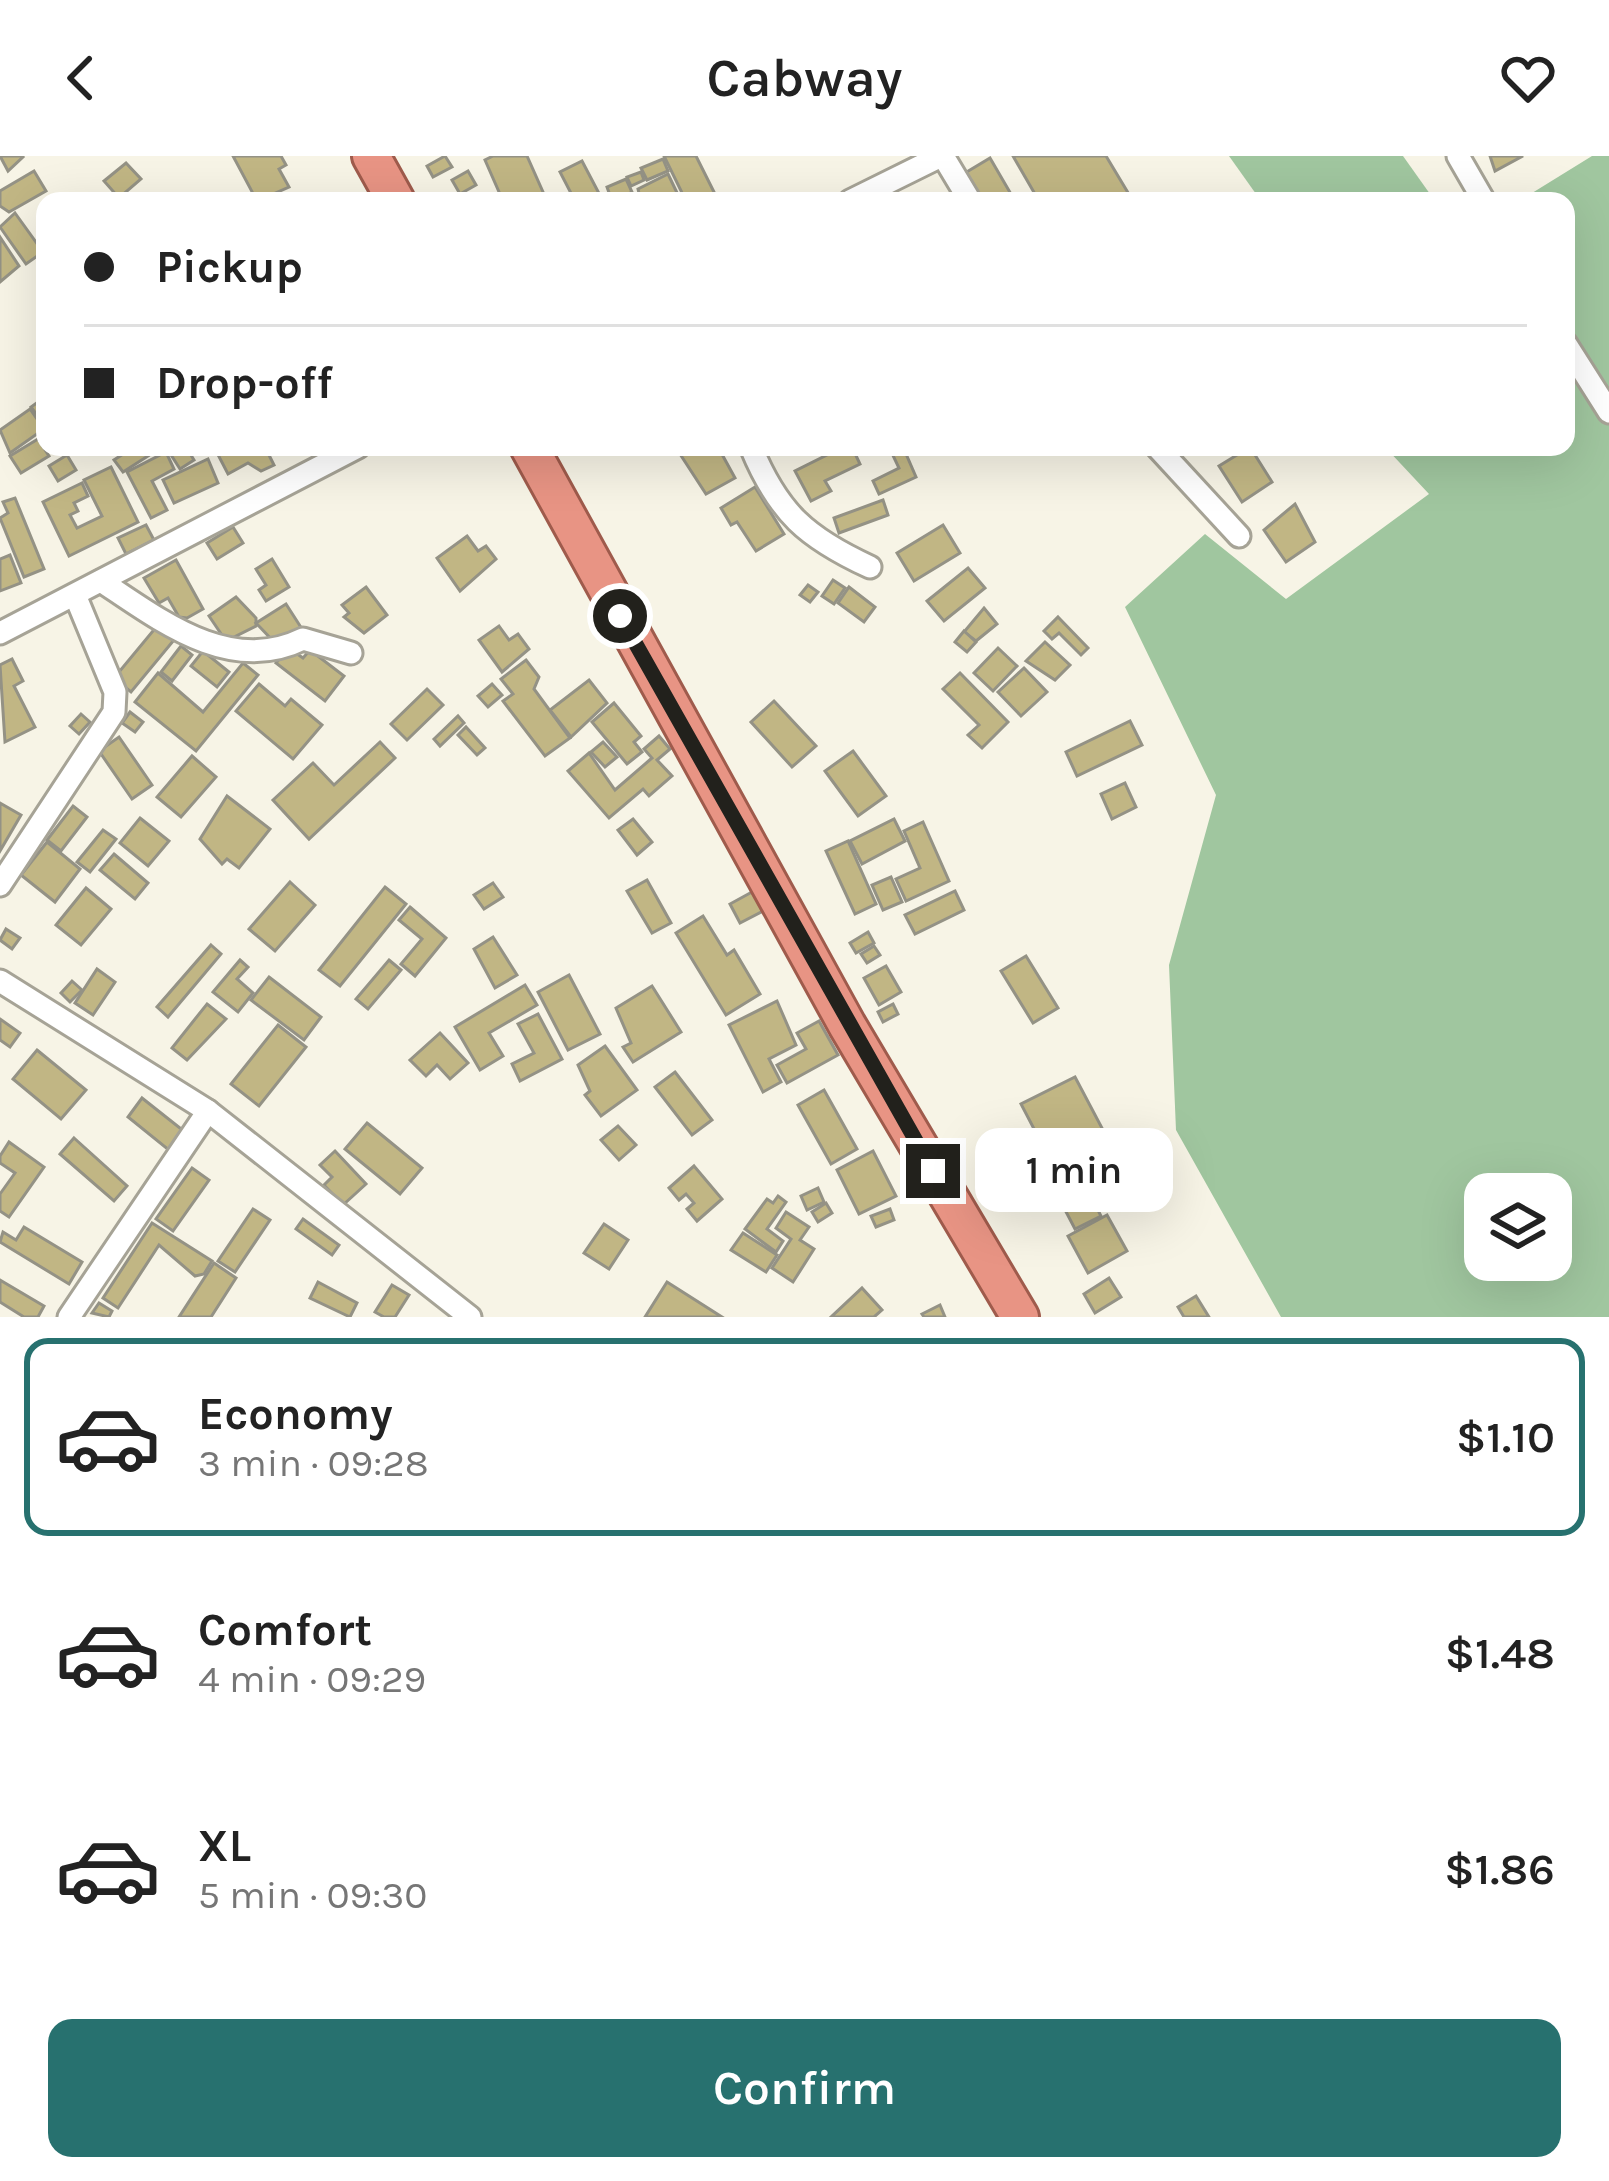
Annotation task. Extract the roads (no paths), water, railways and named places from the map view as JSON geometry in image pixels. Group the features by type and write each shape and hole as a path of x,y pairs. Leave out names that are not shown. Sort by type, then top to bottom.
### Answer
{"highway":[{"path":"371,156 391,192"},
{"path":"535,456 835,1005 1020,1317"}],"street":[{"path":"864,192 913,161 942,156 964,192"},
{"path":"1458,156 1479,192"},
{"path":"1575,358 1609,412"},
{"path":"0,633 341,456"},
{"path":"756,456 788,515 819,544 870,567"},
{"path":"1164,456 1239,536"},
{"path":"101,581 175,629 240,652 275,653 303,639 351,653"},
{"path":"0,884 114,712 115,692 75,595"},
{"path":"0,981 208,1111 470,1317"},
{"path":"69,1317 208,1111"}]}
